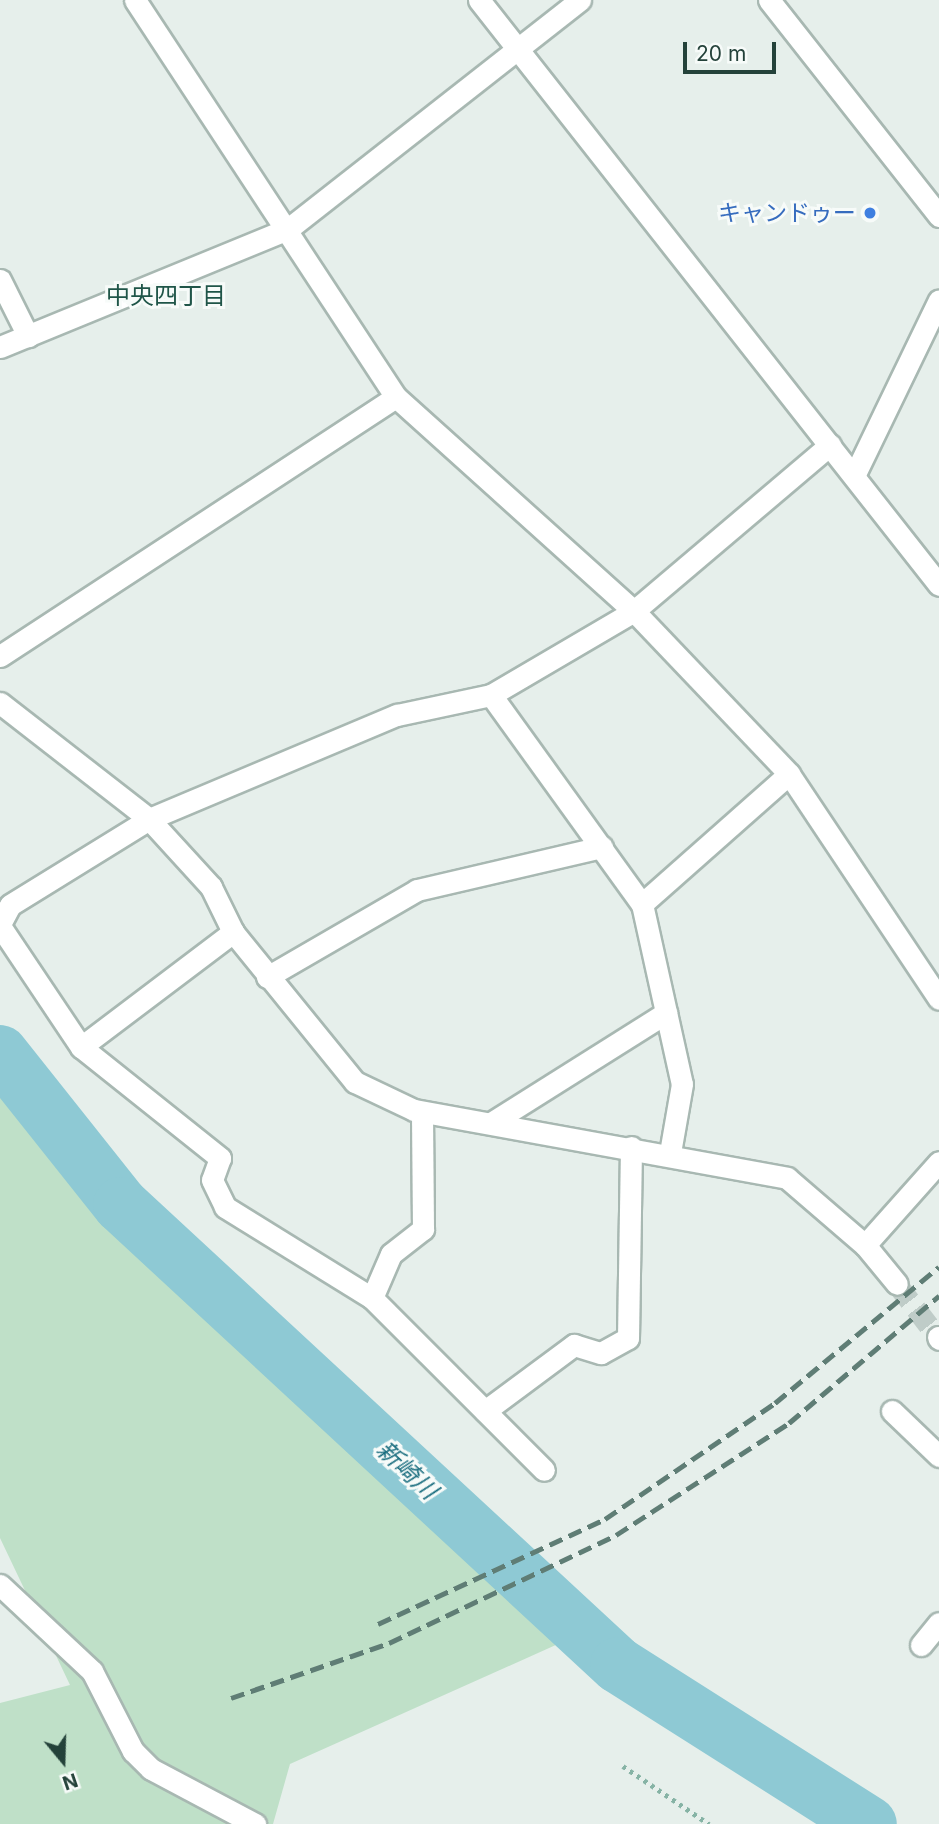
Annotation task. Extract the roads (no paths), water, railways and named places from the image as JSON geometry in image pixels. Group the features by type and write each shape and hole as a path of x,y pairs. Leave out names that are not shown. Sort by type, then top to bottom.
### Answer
{"street":[{"path":"135,0 396,397 634,611 789,774 939,999"},
{"path":"479,0 939,585"},
{"path":"0,347 288,229 580,0"},
{"path":"769,0 939,216"},
{"path":"0,279 28,336"},
{"path":"853,475 939,300"},
{"path":"0,656 396,397"},
{"path":"544,1470 372,1298 225,1207 212,1180 220,1158 81,1047 0,925 10,905 149,819 397,715 491,695 634,611 830,445"},
{"path":"491,695 642,904 682,1084 670,1153"},
{"path":"0,703 149,819 211,887 233,932 355,1082 422,1112 670,1153 787,1178 865,1245 897,1284"},
{"path":"642,904 789,774"},
{"path":"267,977 417,890 602,847"},
{"path":"81,1047 233,932"},
{"path":"491,1123 666,1013"},
{"path":"372,1298 391,1254 423,1229 422,1112"},
{"path":"485,1411 573,1345 601,1353 628,1338 631,1147"},
{"path":"865,1245 939,1162"},
{"path":"892,1410 939,1456"},
{"path":"0,1585 92,1671 133,1751 151,1769 255,1824"},
{"path":"920,1645 939,1623"}],"waterway":[{"name":"新崎川","path":"0,1053 121,1205 618,1665 869,1824"}],"tunnel":[{"path":"897,1284 938,1337"}],"railway":[{"path":"378,1624 605,1519 775,1403 939,1267"},
{"path":"231,1698 389,1643 616,1535 789,1423 939,1296"}],"place":[{"name":"キャンドゥー","path":"870,213"}],"district":[{"name":"中央四丁目","path":"166,296"}]}
